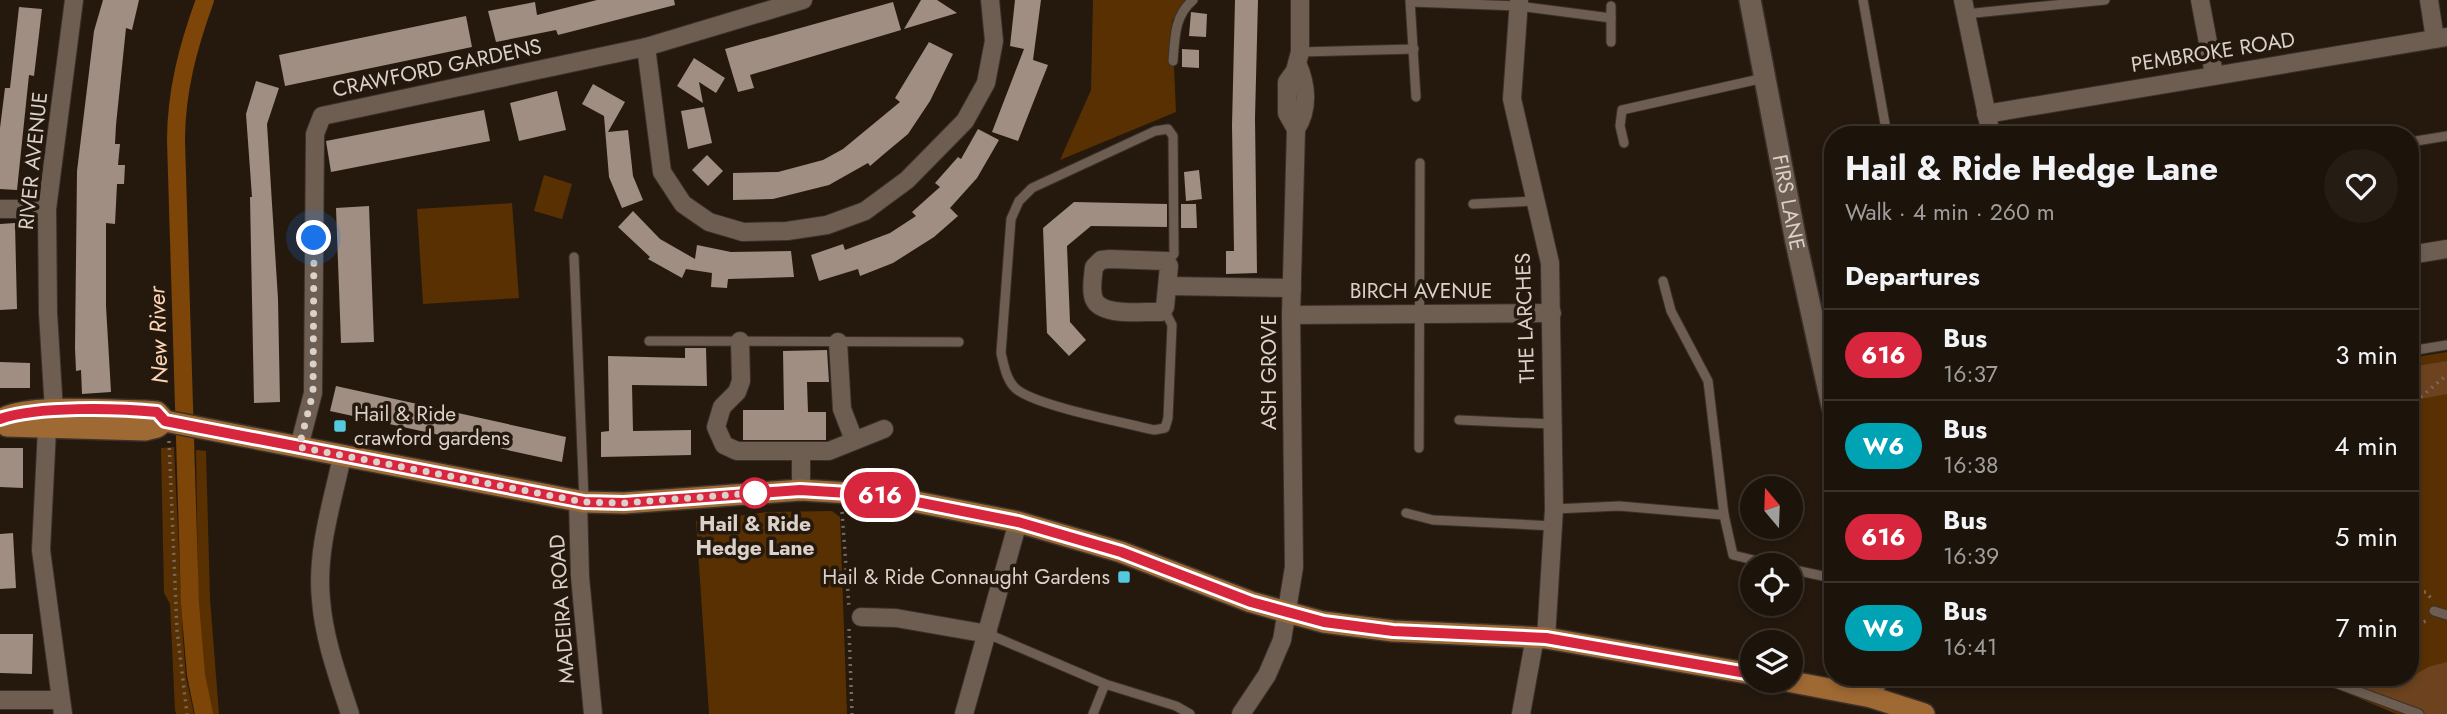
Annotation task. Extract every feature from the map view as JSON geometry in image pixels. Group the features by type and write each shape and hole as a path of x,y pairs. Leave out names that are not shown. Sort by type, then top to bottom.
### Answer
{"main road":[{"path":"1,419 12,413 50,420 157,412 167,427 202,426 342,457 581,501 624,503 800,490 881,495 1018,522 1121,552 1289,614 1324,622 1393,631 1541,638 1740,672"},
{"path":"1803,682 1824,684"},
{"path":"1874,687 1924,714"}],"street":[{"name":"RIVER AVENUE","path":"62,707 41,550 50,420 47,209 74,0"},
{"name":"CRAWFORD GARDENS","path":"299,447 313,393 315,134 322,116 646,47 803,0"},
{"path":"646,47 662,172 683,204 709,222 732,229 787,231 827,225 865,211 907,180 965,121 986,83 995,41 990,0"},
{"name":"ASH GROVE","path":"1241,714 1267,675 1282,640 1289,614 1294,567 1291,315 1296,129 1304,119 1305,80 1298,57 1300,0"},
{"name":"FIRS LANE","path":"1750,0 1764,78 1824,341"},
{"path":"2200,0 2214,75"},
{"path":"2429,0 2441,38"},
{"name":"THE LARCHES","path":"1518,3 1512,99 1550,263 1554,518 1541,638 1521,714"},
{"path":"1964,7 1989,126"},
{"name":"PEMBROKE ROAD","path":"1986,114 2441,38"},
{"path":"0,209 47,209"},
{"path":"2419,254 2447,249"},
{"path":"1101,260 1166,261 1169,266 1168,286 1164,309 1161,312 1109,310 1098,306 1093,297 1093,274 1094,267 1101,260"},
{"path":"1168,286 1292,288"},
{"name":"BIRCH AVENUE","path":"1291,315 1552,313"},
{"path":"740,341 741,381 737,392 722,407 716,427 724,445 737,451 829,451 884,429"},
{"path":"838,342 842,409 854,440"},
{"path":"800,452 800,490"},
{"path":"342,457 324,538 321,599 332,658 350,714"},
{"name":"MADEIRA ROAD","path":"581,501 580,578 593,714"},
{"path":"964,714 1018,522"},
{"path":"862,617 896,618 988,634"},
{"path":"0,700 62,707"}],"lane":[{"path":"1173,61 1175,28 1181,14 1193,0"},
{"path":"1863,0 1885,126"},
{"path":"1964,7 2105,0"},
{"path":"1416,97 1411,1 1518,3 1611,18"},
{"path":"1611,6 1611,42"},
{"path":"1298,57 1414,49"},
{"path":"1624,143 1620,126 1622,110 1764,78"},
{"path":"1164,309 1172,325 1168,418 1165,428 1154,430 1038,399 1017,391 1006,373 1001,353 1011,219 1019,201 1032,188 1155,131 1168,129 1173,136 1174,254 1166,261"},
{"path":"2419,141 2447,136"},
{"path":"1419,447 1420,163"},
{"path":"1473,204 1536,201"},
{"path":"574,257 581,501"},
{"path":"1663,281 1671,311 1708,381 1724,515 1733,555 1740,557"},
{"path":"649,341 959,342"},
{"path":"2419,350 2447,345"},
{"path":"1459,419 1551,424"},
{"path":"1406,513 1433,520 1554,518 1619,506 1724,515"},
{"path":"1803,572 1824,576"},
{"path":"2434,611 2447,615"},
{"path":"988,634 1105,684 1176,706 1190,714"},
{"path":"1093,714 1105,684"},
{"path":"2343,686 2419,714"}],"path":[{"path":"2419,398 2447,375"},
{"path":"167,427 177,630 187,714"}],"shaded area":[{"path":"1093,0 1189,0 1172,21 1176,112 1060,160 1091,90"},
{"path":"544,175 572,184 562,219 534,211"},
{"path":"512,203 519,298 423,304 417,209"},
{"path":"2447,352 2447,714 2396,714 2330,686 2419,686 2419,357"},
{"path":"2447,361 2447,394 2419,399 2419,366"},
{"path":"174,447 183,638 186,677 194,714 176,714 175,710 170,604 164,593 161,448"},
{"path":"196,450 206,451 210,599 219,714 212,714 199,651"},
{"path":"832,511 840,517 847,714 709,714 696,521 767,512"},
{"path":"2447,662 2447,714 2419,714 2353,686 2419,686 2419,672"}],"building":[{"path":"103,0 139,0 132,30 126,28 116,125 115,144 120,144 118,165 125,165 124,184 117,184 115,224 106,223 106,306 111,392 82,394 81,370 76,371 75,348 77,171 94,31"},
{"path":"597,0 674,0 675,5 558,35 556,30 496,42 488,11 535,2 537,15"},
{"path":"921,0 937,0 957,13 904,29"},
{"path":"1015,0 1041,0 1033,60 1048,65 1018,141 992,132 1024,49 1010,46"},
{"path":"1235,0 1258,0 1255,118 1257,273 1226,274 1226,251 1234,251 1232,125"},
{"path":"893,2 901,30 750,75 754,88 738,92 725,49"},
{"path":"19,7 42,9 34,76 29,75 17,190 0,189 0,128 5,88 10,88"},
{"path":"1191,12 1207,14 1206,37 1189,36"},
{"path":"466,16 472,47 285,86 279,55"},
{"path":"929,42 953,54 930,101 908,134 870,166 868,163 829,185 773,199 733,200 733,173 778,172 823,160 843,149 900,102 895,98"},
{"path":"1182,49 1199,50 1199,68 1182,67"},
{"path":"694,58 725,78 716,93 699,82 703,103 677,86"},
{"path":"256,81 279,88 267,124 278,299 280,402 254,403 252,197 246,114"},
{"path":"593,84 625,102 608,132 628,130 633,176 643,200 622,208 609,177 604,116 582,104"},
{"path":"557,91 566,130 519,141 510,103"},
{"path":"704,107 712,143 688,149 681,111"},
{"path":"484,110 490,141 331,172 326,141"},
{"path":"978,129 999,140 977,178 950,208 958,216 934,237 893,263 860,276 858,269 819,281 811,255 843,244 845,250 890,233 916,216 912,212 940,187 935,183 958,157 961,159"},
{"path":"707,155 723,171 708,186 692,170"},
{"path":"1199,170 1202,199 1186,201 1184,172"},
{"path":"1074,202 1167,204 1167,227 1091,226 1067,246 1070,322 1086,340 1069,356 1047,333 1043,228"},
{"path":"1181,204 1196,204 1197,228 1181,228"},
{"path":"369,206 374,342 341,343 336,208"},
{"path":"633,211 660,239 695,259 697,245 731,252 791,251 794,277 728,279 727,288 711,287 712,273 686,269 682,278 648,259 650,257 618,227"},
{"path":"15,223 17,309 0,310 0,224"},
{"path":"685,348 706,348 707,386 632,385 633,431 691,430 691,455 601,457 601,432 609,431 608,356 685,358"},
{"path":"827,350 829,382 807,382 808,412 826,412 826,440 743,440 743,410 784,410 783,351"},
{"path":"0,362 30,363 30,388 0,388"},
{"path":"336,386 566,437 562,462 330,411"},
{"path":"0,448 23,448 23,488 0,487"},
{"path":"13,533 16,588 0,589 0,534"},
{"path":"0,634 33,634 32,674 0,673"}],"waterway":[{"name":"New River","path":"204,714 196,675 190,604 176,141 184,69 205,0"}],"bus line":[{"name":"616","path":"0,419 12,413 54,411 157,412 165,421 202,426 342,457 584,502 624,503 800,490 881,495 1018,522 1121,552 1251,602 1324,622 1393,631 1546,638 1740,672"}],"place":[{"name":"Hail & Ride crawford gardens","path":"340,426"},
{"name":"Hail & Ride Hedge Lane","path":"755,493"},
{"name":"Hail & Ride Connaught Gardens","path":"1124,577"}],"route":[{"path":"314,238 313,393 299,447 584,502 624,503 755,493"}]}
